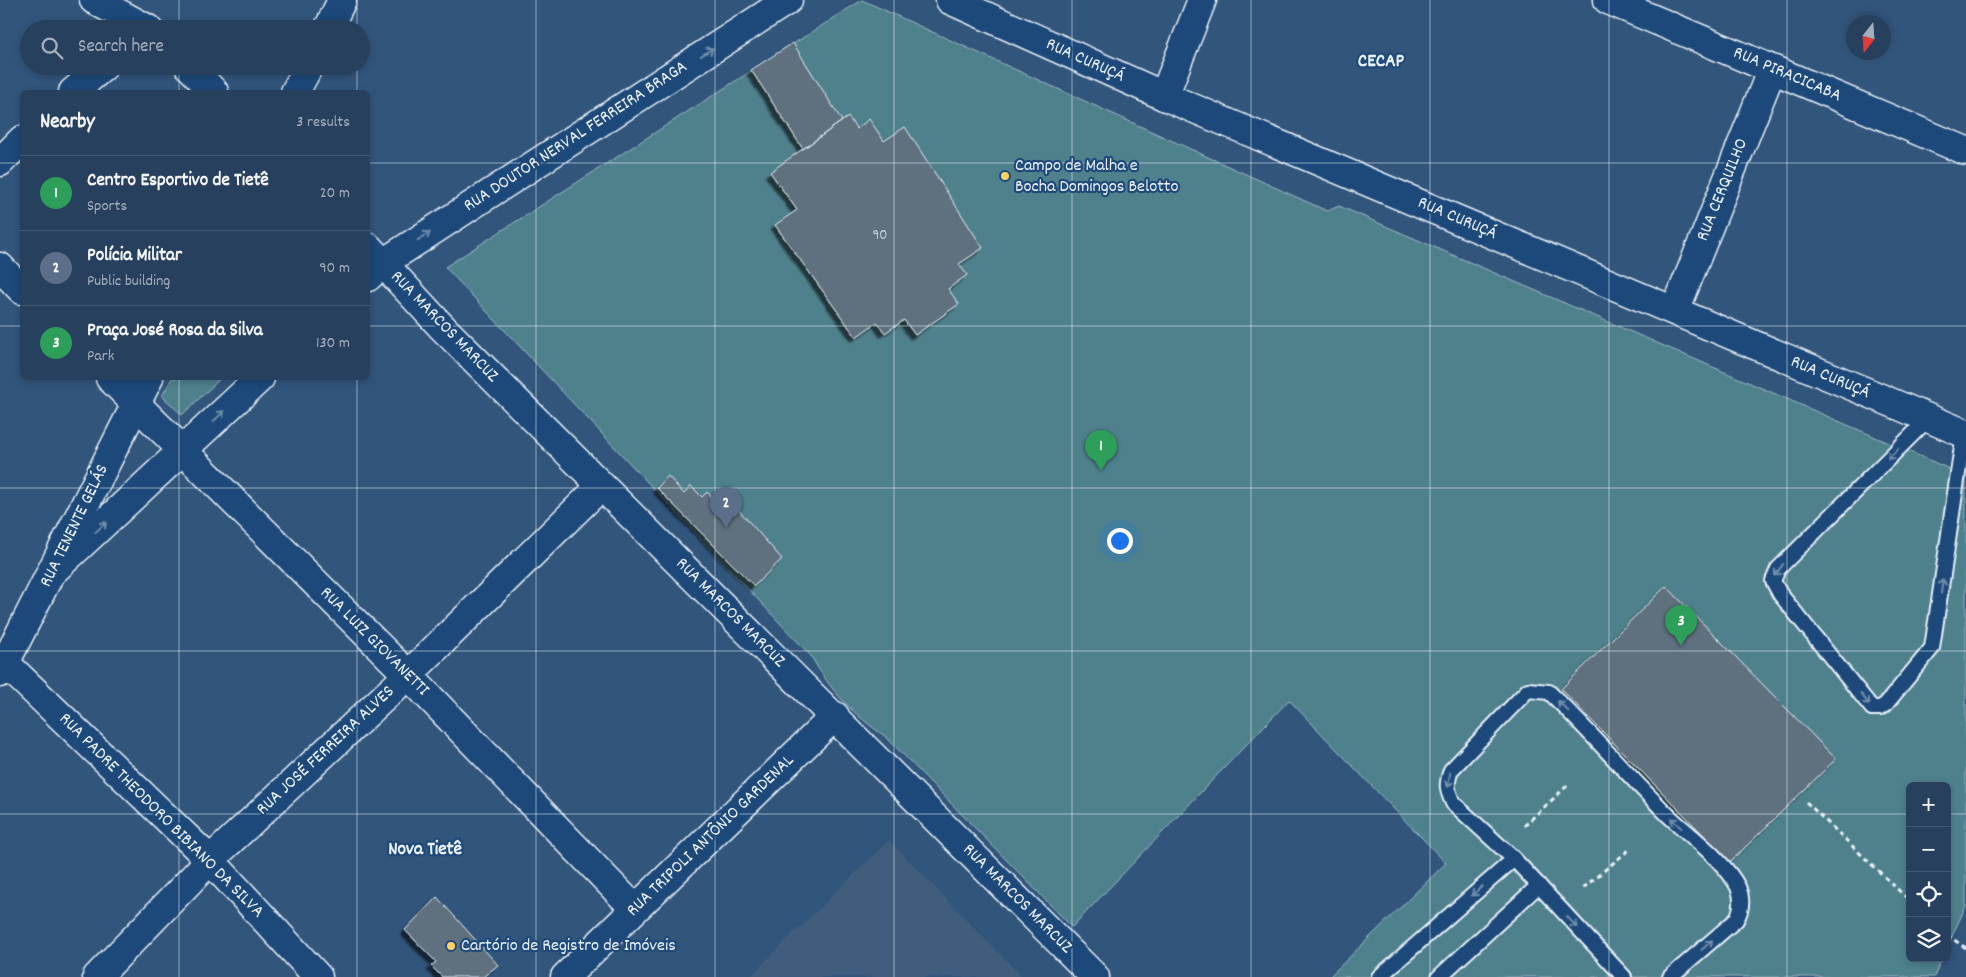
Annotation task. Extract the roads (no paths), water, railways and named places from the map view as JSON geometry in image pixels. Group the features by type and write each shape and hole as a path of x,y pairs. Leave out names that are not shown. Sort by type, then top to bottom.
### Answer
{"street":[{"path":"94,0 131,20"},
{"path":"332,20 342,0"},
{"name":"RUA DOUTOR NERVAL FERREIRA BRAGA","path":"373,263 788,0"},
{"name":"RUA CURUÇÁ","path":"950,0 1164,96 1675,311 1927,420 1965,434"},
{"path":"1164,96 1202,0"},
{"name":"RUA PIRACICABA","path":"1608,0 1966,151"},
{"name":"RUA CERQUILHO","path":"1675,311 1772,69"},
{"path":"75,90 93,75"},
{"path":"198,75 212,90"},
{"path":"296,90 304,75"},
{"path":"0,162 20,142"},
{"name":"RUA MARCOS MARCUZ","path":"373,263 441,326 835,716 1095,977"},
{"path":"0,267 20,288"},
{"name":"RUA LUIZ GIOVANETTI","path":"112,380 408,675 635,909"},
{"name":"RUA TENENTE GELÁS","path":"2,665 52,572 148,380"},
{"path":"52,572 258,380"},
{"name":"RUA JOSÉ FERREIRA ALVES","path":"97,977 210,860 408,675 601,486"},
{"name":"RUA PADRE THEODORO BIBIANO DA SILVA","path":"2,665 210,860 318,977"},
{"name":"RUA TRIPOLI ANTÔNIO GARDENAL","path":"565,977 835,716"}],"lane":[{"path":"1927,420 1778,569 1773,580 1780,594 1872,708 1880,708 1886,704 1932,648 1965,434"},
{"path":"1624,977 1540,885 1453,803 1447,782 1451,770 1528,690 1549,692 1668,815 1724,868 1738,887 1741,898 1741,912 1736,920 1670,977"},
{"path":"1379,977 1514,859"},
{"path":"1439,977 1540,885"}],"place":[{"name":"Campo de Malha e Bocha Domingos Belotto","path":"1005,176"},
{"name":"Centro Esportivo de Tietê","path":"1101,471"},
{"name":"Polícia Militar","path":"726,528"},
{"name":"Praça José Rosa da Silva","path":"1681,646"},
{"name":"Cartório de Registro de Imóveis","path":"451,946"}],"district":[{"name":"CECAP","path":"1381,62"},
{"name":"Nova Tietê","path":"425,850"}]}
